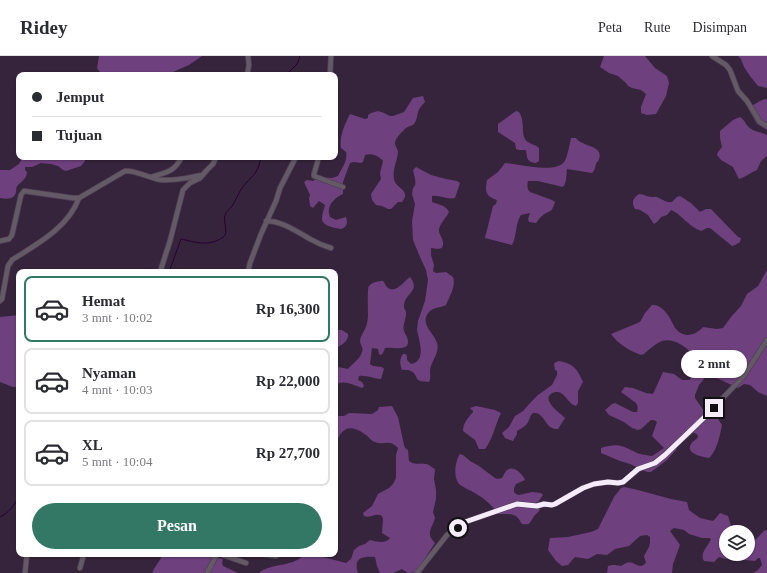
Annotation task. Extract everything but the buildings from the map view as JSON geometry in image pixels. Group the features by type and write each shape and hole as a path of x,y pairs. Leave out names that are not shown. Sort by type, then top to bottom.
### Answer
{"street":[{"path":"248,56 249,65 248,72"},
{"path":"330,72 331,56"},
{"path":"712,56 726,65 730,70 738,91 747,101 760,122 767,126"},
{"path":"149,178 172,170 180,160"},
{"path":"161,269 170,242 182,192 186,186 200,178 213,164 215,160"},
{"path":"249,269 260,234 280,188 294,160"},
{"path":"318,160 314,176 343,187"},
{"path":"0,240 9,239 12,235 21,194 24,191 78,198 125,171 131,171 149,178 162,180 203,175"},
{"path":"0,301 2,299 8,266 12,260 57,230 75,208 78,198"},
{"path":"266,221 275,222 331,248"},
{"path":"417,573 447,534 461,527 465,522 517,504 537,506 544,504 552,505 583,488 594,484 623,482 638,469 651,465 660,459 694,428 743,377 767,340"},
{"path":"25,573 27,557"},
{"path":"80,568 83,557"},
{"path":"207,573 216,557"},
{"path":"227,557 246,563"}],"shaded area":[{"path":"99,56 202,56 189,65 173,72 100,72 97,68"},
{"path":"604,56 645,56 655,68 667,76 669,83 666,96 656,114 647,115 641,113 641,107 646,94 641,90 628,86 618,76 609,73 600,67"},
{"path":"738,56 767,56 767,88 758,86"},
{"path":"423,96 425,102 419,109 415,122 413,125 406,128 395,141 398,151 394,168 394,179 405,194 405,198 402,202 398,202 391,209 388,209 376,205 372,200 371,194 381,179 380,173 383,161 375,155 365,155 363,162 350,163 343,182 343,194 331,203 329,209 330,217 336,220 346,217 346,226 341,229 326,225 322,221 325,205 319,201 313,208 310,206 310,195 304,182 307,180 313,181 319,177 332,178 338,176 346,158 346,152 341,148 341,139 344,126 350,114 365,119 368,118 368,115 371,113 378,111 393,116 404,112 413,98"},
{"path":"765,99 767,100 767,130 757,124 748,108"},
{"path":"516,111 521,115 525,139 539,148 539,161 536,163 528,160 526,150 516,149 515,143 498,132 498,124"},
{"path":"740,117 751,129 767,135 767,154 761,161 757,170 739,179 733,167 721,160 717,155 722,147 720,131 733,120"},
{"path":"571,138 576,138 596,149 600,154 593,172 567,169 566,181 563,187 538,181 528,181 528,190 530,192 555,202 551,210 541,217 536,223 529,222 528,219 530,213 521,215 512,245 485,238 493,206 496,204 497,200 490,197 487,193 487,180 498,172 505,163 545,168 559,166 565,160"},
{"path":"21,160 85,160 81,166 66,171 58,166 41,163 32,167 25,167 27,172 26,176 18,185 15,195 8,199 0,198 0,170 10,170 19,164"},
{"path":"416,167 431,175 460,183 455,198 432,196 432,202 444,207 449,212 439,229 443,240 442,248 431,248 431,255 434,265 433,271 436,273 446,272 453,277 454,284 446,305 432,309 426,316 426,324 438,347 430,370 429,382 420,381 412,372 402,370 400,362 403,354 406,354 407,360 411,364 419,359 421,350 417,330 418,321 425,301 428,280 426,270 413,240 412,221 415,204 412,194 415,182 413,170"},
{"path":"639,194 656,197 667,202 672,202 680,196 691,203 700,212 706,209 711,209 738,237 741,238 740,242 732,246 710,228 701,231 671,210 667,215 661,217 654,224 648,215 635,209 633,200"},
{"path":"767,270 767,396 758,392 750,385 744,384 738,388 708,374 699,385 695,398 704,411 718,419 722,425 716,447 709,458 692,453 690,450 691,444 698,437 697,434 687,430 680,437 676,450 667,460 651,472 647,472 601,453 601,448 615,445 622,446 639,454 652,456 664,448 652,436 657,422 654,420 651,420 638,430 609,415 605,410 615,403 633,412 637,412 638,407 636,403 621,392 625,387 653,394 663,372 674,374 682,380 689,380 701,367 690,351 676,342 667,340 662,341 641,355 624,347 611,334 640,322 652,305 657,305 663,309 669,316 675,328 679,332 686,335 693,334 703,327 717,329 723,328 741,306 747,294 758,286"},
{"path":"410,277 414,286 404,305 406,314 404,331 408,340 407,346 400,348 385,348 381,355 379,354 378,349 372,348 370,364 373,366 382,367 384,369 381,379 359,376 358,380 362,382 364,386 362,388 352,384 338,383 338,367 348,369 361,355 363,349 360,340 367,322 369,286 383,281 390,289 399,286"},
{"path":"16,315 16,387 0,382 0,317"},
{"path":"338,330 342,330 348,334 346,341 338,347"},
{"path":"559,361 571,365 579,374 583,382 578,391 578,403 576,406 561,393 552,393 548,399 550,404 565,418 558,429 552,428 539,414 533,413 526,425 517,431 513,441 505,438 502,433 509,427 515,416 523,411 538,395 552,385 557,375 554,364"},
{"path":"392,406 398,417 404,445 408,450 409,461 427,464 435,469 434,479 436,499 433,512 435,518 430,536 435,543 416,572 408,573 402,569 393,573 380,573 375,557 370,557 360,559 358,561 358,573 259,573 269,568 295,561 301,557 323,557 346,563 351,559 354,550 359,546 370,540 384,542 390,538 382,533 382,516 378,515 366,517 363,513 372,506 378,494 393,484 396,478 396,455 398,448 392,443 378,443 371,440 360,431 349,428 342,432 338,439 338,416 344,416 349,413 372,414 378,410 379,407"},
{"path":"476,406 495,410 501,413 490,441 485,449 479,449 475,440 463,431 465,423 473,412 470,408"},
{"path":"460,454 498,479 502,478 509,469 515,469 518,471 525,480 516,484 514,492 516,494 519,495 532,492 541,493 543,495 538,502 535,503 536,507 540,510 530,523 522,524 514,515 498,514 483,499 459,484 455,469"},
{"path":"624,487 634,489 687,502 689,510 700,518 713,521 720,513 728,516 731,525 719,525 719,557 714,562 704,561 703,553 711,539 702,538 689,534 684,530 674,528 670,531 680,545 673,564 672,573 607,573 608,566 621,566 630,562 642,566 646,563 644,556 650,543 650,537 647,535 640,536 629,546 615,549 607,555 597,554 588,559 575,557 568,565 562,566 556,561 548,550 550,538 568,537 598,529 614,497 621,488"},
{"path":"765,530 767,531 767,573 753,573 762,565 760,558 755,561 755,540"},
{"path":"161,557 214,557 223,559 223,566 238,573 152,573"}],"waterway":[{"path":"289,72 297,64 300,57 299,56"},
{"path":"170,269 181,239 207,243 217,241 225,236 226,213 233,204 239,192 258,168 260,160"},
{"path":"0,517 9,511 16,502"}],"route":[{"path":"458,528 465,522 517,504 532,506 544,504 552,505 583,488 594,484 623,482 638,469 651,465 665,455 714,408"}]}
